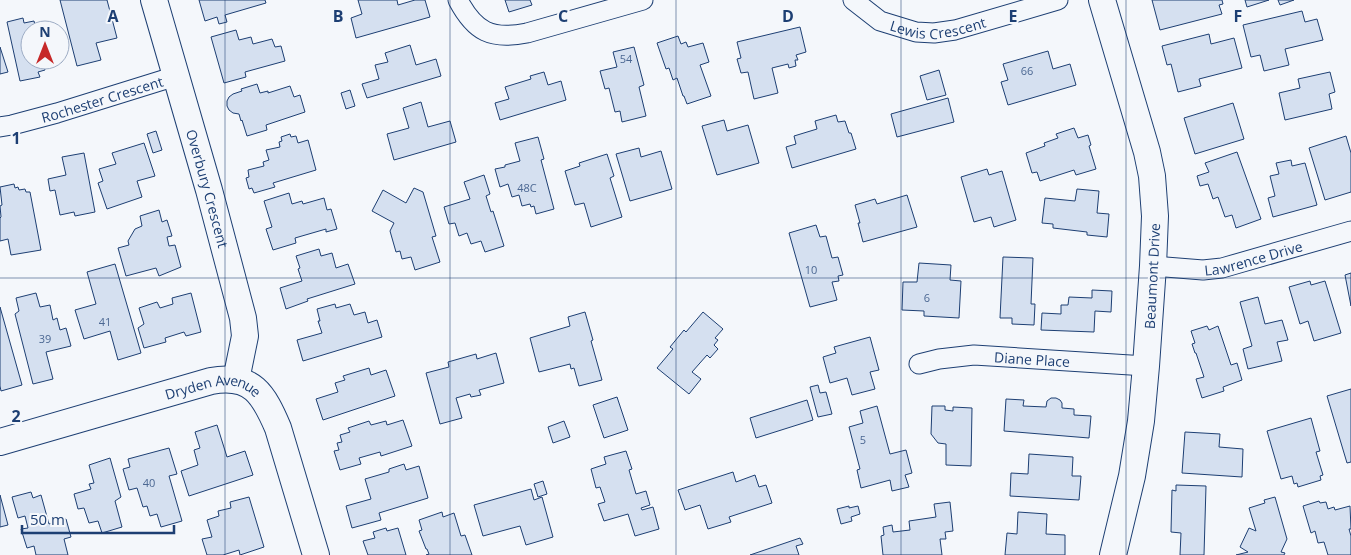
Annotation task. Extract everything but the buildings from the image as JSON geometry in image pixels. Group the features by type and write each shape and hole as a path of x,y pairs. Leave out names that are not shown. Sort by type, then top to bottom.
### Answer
{"street":[{"name":"Overbury Crescent","path":"154,0 209,190 245,326 244,347 236,380"},
{"path":"458,0 472,22 483,30 497,36 527,34 643,0"},
{"name":"Lewis Crescent","path":"853,0 880,21 916,32 934,33 955,30 1058,0"},
{"name":"Beaumont Drive","path":"1102,0 1144,143 1152,176 1155,216 1141,421 1132,476 1113,555"},
{"name":"Rochester Crescent","path":"0,127 57,113 176,76"},
{"name":"Lawrence Drive","path":"1153,266 1203,270 1222,268 1351,231"},
{"name":"Diane Place","path":"919,364 939,359 974,355 1146,366"},
{"name":"Dryden Avenue","path":"0,442 211,381 223,379 236,380 252,386 270,408 278,428 316,555"}]}
